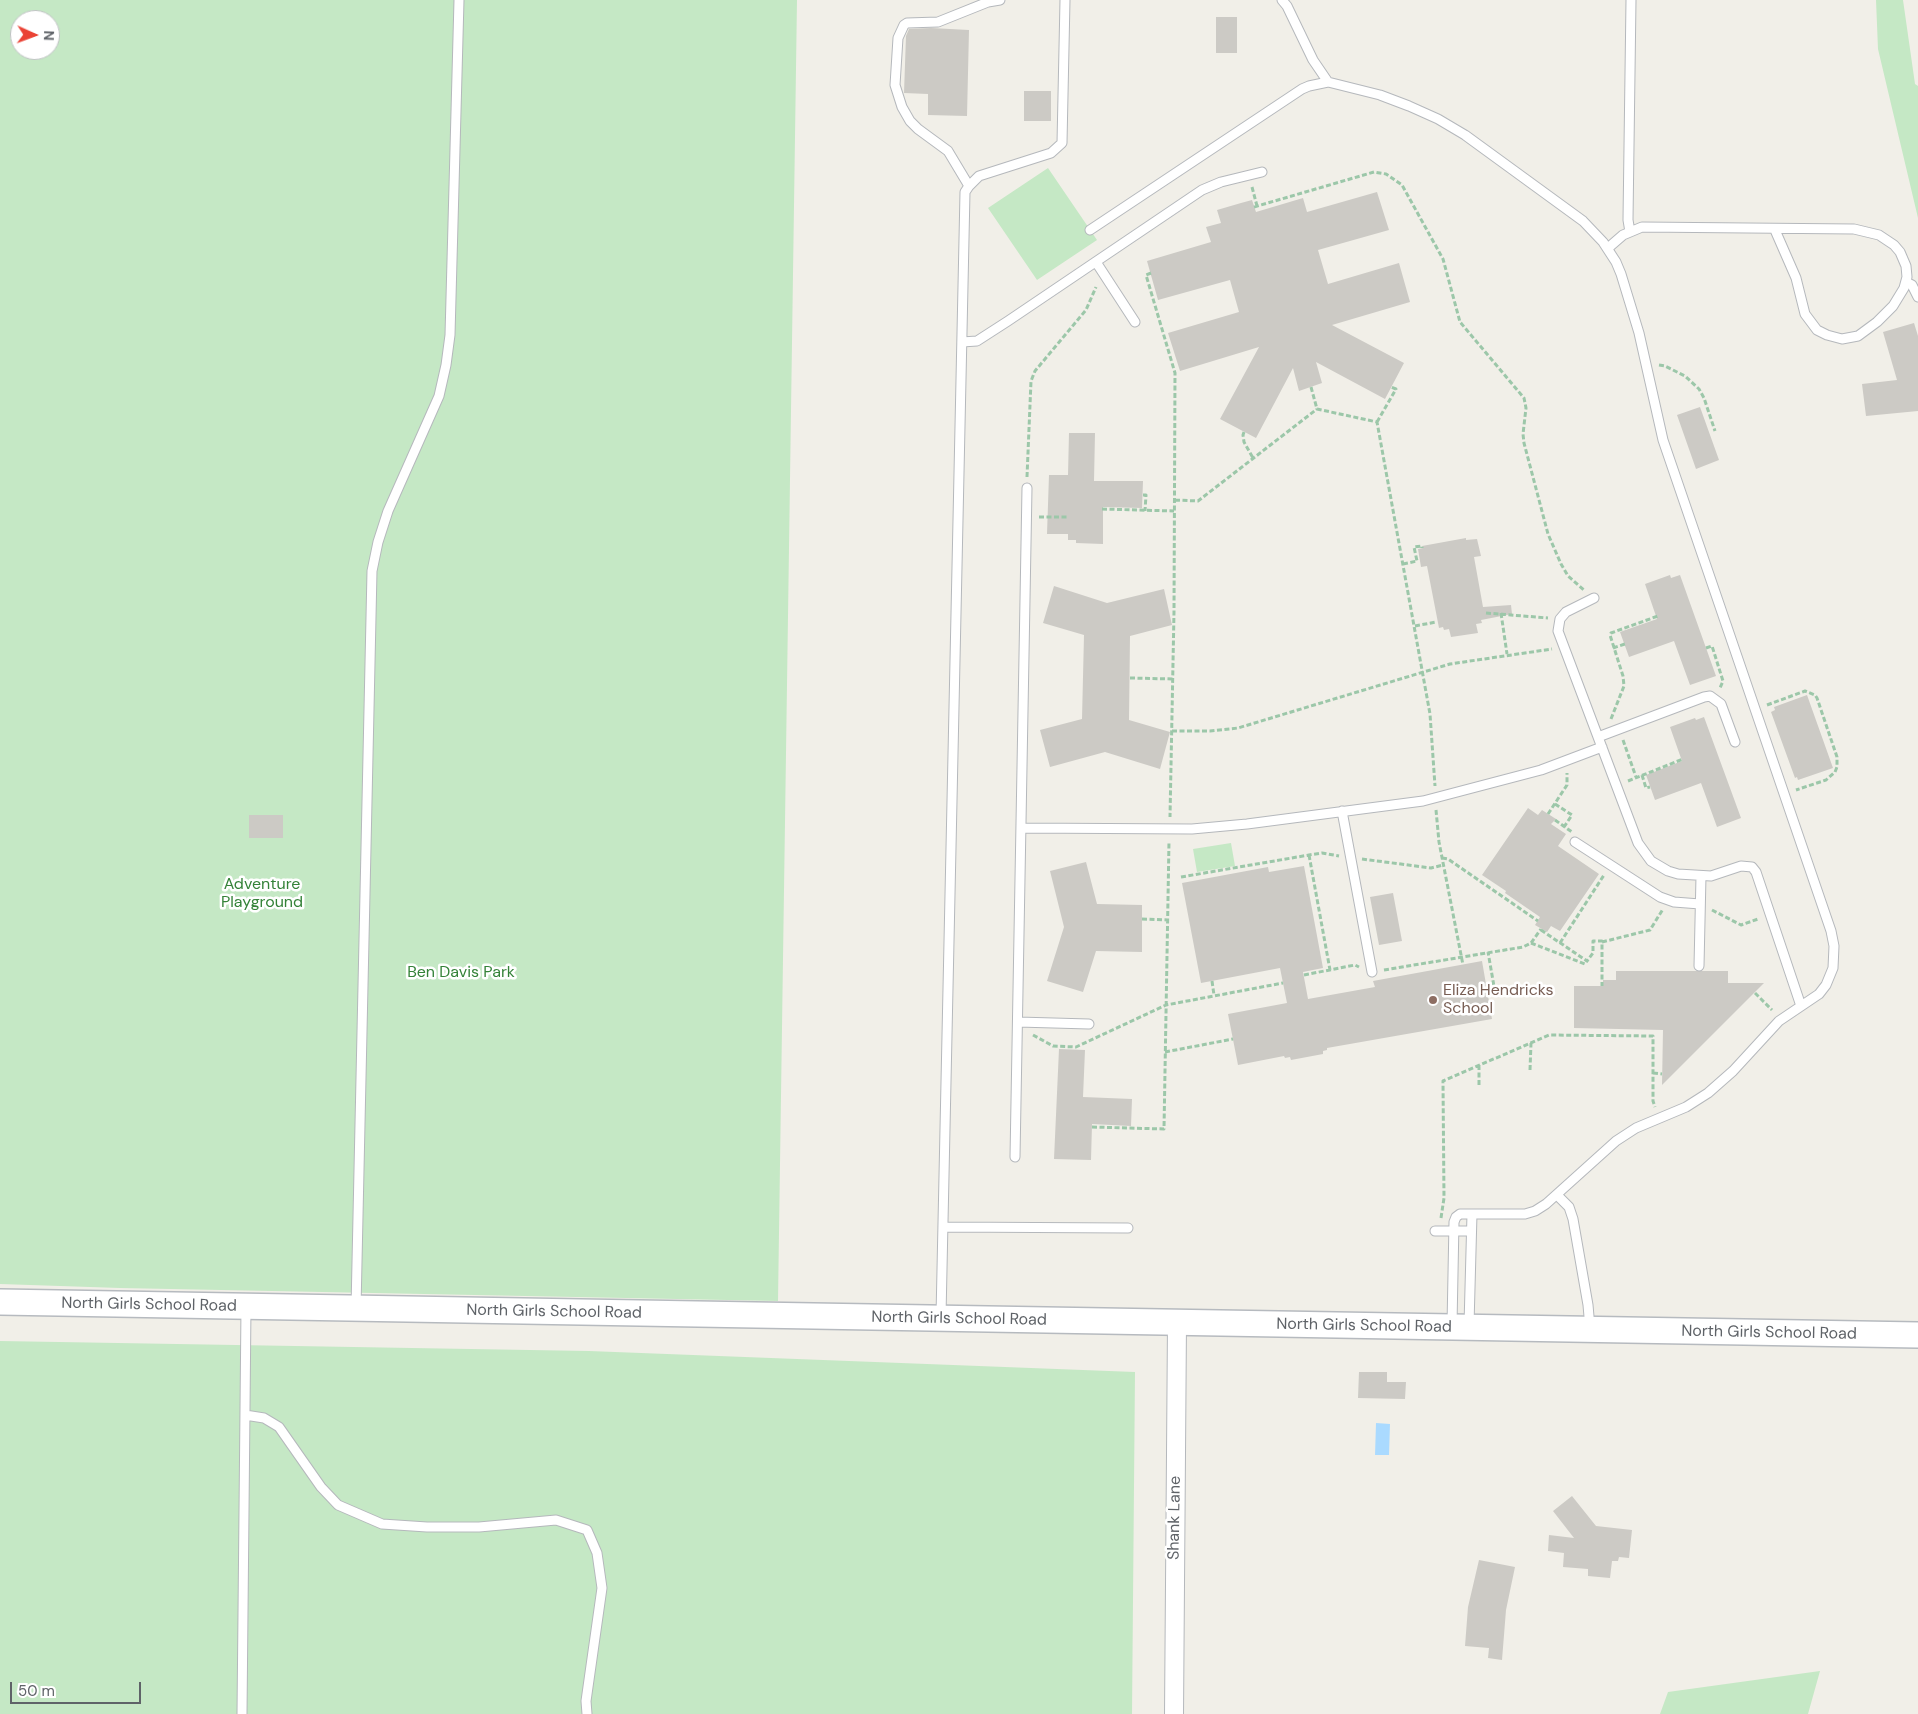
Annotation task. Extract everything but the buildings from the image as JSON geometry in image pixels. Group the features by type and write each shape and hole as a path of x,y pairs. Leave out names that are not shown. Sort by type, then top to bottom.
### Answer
{"main road":[{"name":"North Girls School Road","path":"5,1302 1918,1335"}],"street":[{"name":"Shank Lane","path":"1174,1714 1177,1323"}],"lane":[{"path":"356,1309 372,571 378,542 388,511 439,396 446,365 450,325 459,0"},
{"path":"968,186 948,151 918,129 902,108 894,85 898,38 904,25 907,23 938,22 988,2 1000,0"},
{"path":"941,1319 965,192 968,186 979,176 1051,153 1062,143 1065,0"},
{"path":"1282,0 1287,6 1313,60 1328,82"},
{"path":"1630,0 1628,220 1630,232"},
{"path":"1090,230 1302,89 1328,82 1380,95 1454,127 1583,222 1608,248 1621,274 1639,333 1663,440 1831,931 1834,946 1833,968 1826,985 1819,994 1781,1020 1733,1071 1708,1093 1686,1108 1636,1128 1616,1140 1557,1195 1535,1211 1526,1214 1460,1214 1456,1217 1454,1231 1460,1328"},
{"path":"962,342 976,341 1202,190 1216,184 1262,172"},
{"path":"1608,248 1630,232 1642,227 1775,230 1854,229 1879,235 1894,245 1900,252 1906,266 1906,282 1893,306 1877,322 1858,336 1842,339 1827,336 1817,330 1805,314 1796,278 1775,230"},
{"path":"1096,262 1135,322"},
{"path":"1906,282 1912,285 1918,297"},
{"path":"1015,1157 1027,488"},
{"path":"1594,598 1566,612 1560,619 1558,631 1638,843 1651,861 1668,871 1678,874 1701,876 1720,873 1741,866 1752,867 1756,872 1801,1006"},
{"path":"1598,737 1704,697 1715,698 1722,704 1735,742"},
{"path":"1021,828 1170,829 1247,824 1342,811 1435,798 1565,762 1602,747"},
{"path":"1342,811 1372,972"},
{"path":"1572,842 1654,894 1668,900 1700,904"},
{"path":"1699,966 1701,876"},
{"path":"1018,1022 1089,1024"},
{"path":"1557,1195 1569,1207 1573,1219 1588,1305 1590,1330"},
{"path":"1460,1328 1472,1214"},
{"path":"943,1227 1128,1228"},
{"path":"1438,1231 1471,1231"},
{"path":"242,1714 246,1307"},
{"path":"245,1416 264,1418 279,1427 321,1487 338,1505 382,1524 427,1527 479,1527 556,1520 587,1530 597,1553 602,1588 587,1692 587,1714"}],"path":[{"path":"1249,175 1256,206 1378,171 1402,185 1437,246 1448,273 1460,322 1518,389 1525,402 1524,443 1548,534 1568,576 1594,598"},
{"path":"1027,488 1031,381 1035,372 1086,310 1092,299 1097,281 1096,262"},
{"path":"1092,1127 1164,1129 1173,679 1175,373 1146,275 1151,273"},
{"path":"1647,368 1654,365 1665,366 1685,376 1693,383 1704,398 1715,432"},
{"path":"1311,387 1317,409"},
{"path":"1391,387 1396,390 1377,422 1423,672 1432,730 1439,842 1463,964"},
{"path":"1174,500 1198,501 1317,409 1377,422"},
{"path":"1244,432 1244,442 1253,458"},
{"path":"1143,495 1146,495 1145,510"},
{"path":"1102,510 1174,511"},
{"path":"1027,516 1068,517"},
{"path":"1403,564 1417,561 1414,547 1422,546 1422,548"},
{"path":"1486,613 1560,619"},
{"path":"1501,613 1507,654"},
{"path":"1636,777 1615,730 1612,717 1624,686 1623,676 1610,637 1611,633 1658,616"},
{"path":"1414,626 1436,622"},
{"path":"1614,648 1625,644"},
{"path":"1706,648 1712,646 1723,681 1715,698"},
{"path":"1172,731 1210,731 1251,725 1450,664 1564,647"},
{"path":"1130,678 1173,679"},
{"path":"1755,709 1805,691 1809,692 1817,698 1837,757 1837,768 1826,780 1784,795"},
{"path":"1617,785 1683,759"},
{"path":"1548,814 1567,786 1568,779 1565,762"},
{"path":"1642,775 1646,788 1650,787"},
{"path":"1555,804 1572,815 1564,826"},
{"path":"1555,820 1574,833 1572,842"},
{"path":"1181,877 1322,853 1431,868 1444,865"},
{"path":"1309,854 1330,970"},
{"path":"1442,858 1448,859 1538,921"},
{"path":"1560,943 1605,875 1597,869"},
{"path":"1531,943 1585,964 1593,953 1593,941 1602,942 1650,930 1668,900"},
{"path":"1700,904 1741,925 1770,915"},
{"path":"1142,919 1168,920"},
{"path":"1304,975 1355,965 1372,972 1523,947 1531,943 1541,929 1587,961"},
{"path":"1602,942 1602,986"},
{"path":"1487,994 1495,992 1488,952"},
{"path":"1212,981 1214,995"},
{"path":"1018,1022 1037,1038 1052,1046 1076,1047 1166,1004 1283,982"},
{"path":"1755,993 1781,1020"},
{"path":"1438,1231 1444,1198 1443,1080 1549,1035 1653,1036 1653,1101 1659,1119"},
{"path":"1165,1052 1233,1039"},
{"path":"1530,1070 1531,1043"},
{"path":"1479,1065 1479,1085"},
{"path":"1653,1074 1662,1074"}],"green space":[{"name":"Ben Davis Park","path":"0,0 797,0 778,1301 0,1284"},
{"path":"1876,0 1903,0 1915,84 1918,86 1918,218 1878,49"},
{"path":"1048,168 1097,240 1037,280 988,208"},
{"path":"1231,843 1235,866 1197,872 1193,849"},
{"path":"0,1341 589,1351 1135,1372 1132,1714 0,1714"},
{"path":"1820,1671 1808,1714 1660,1714 1668,1692"}],"water":[{"path":"1376,1423 1390,1424 1389,1455 1375,1455"}],"place":[{"name":"Eliza Hendricks School","path":"1433,1000"}],"park label":[{"name":"Adventure Playground","path":"262,894"}]}
